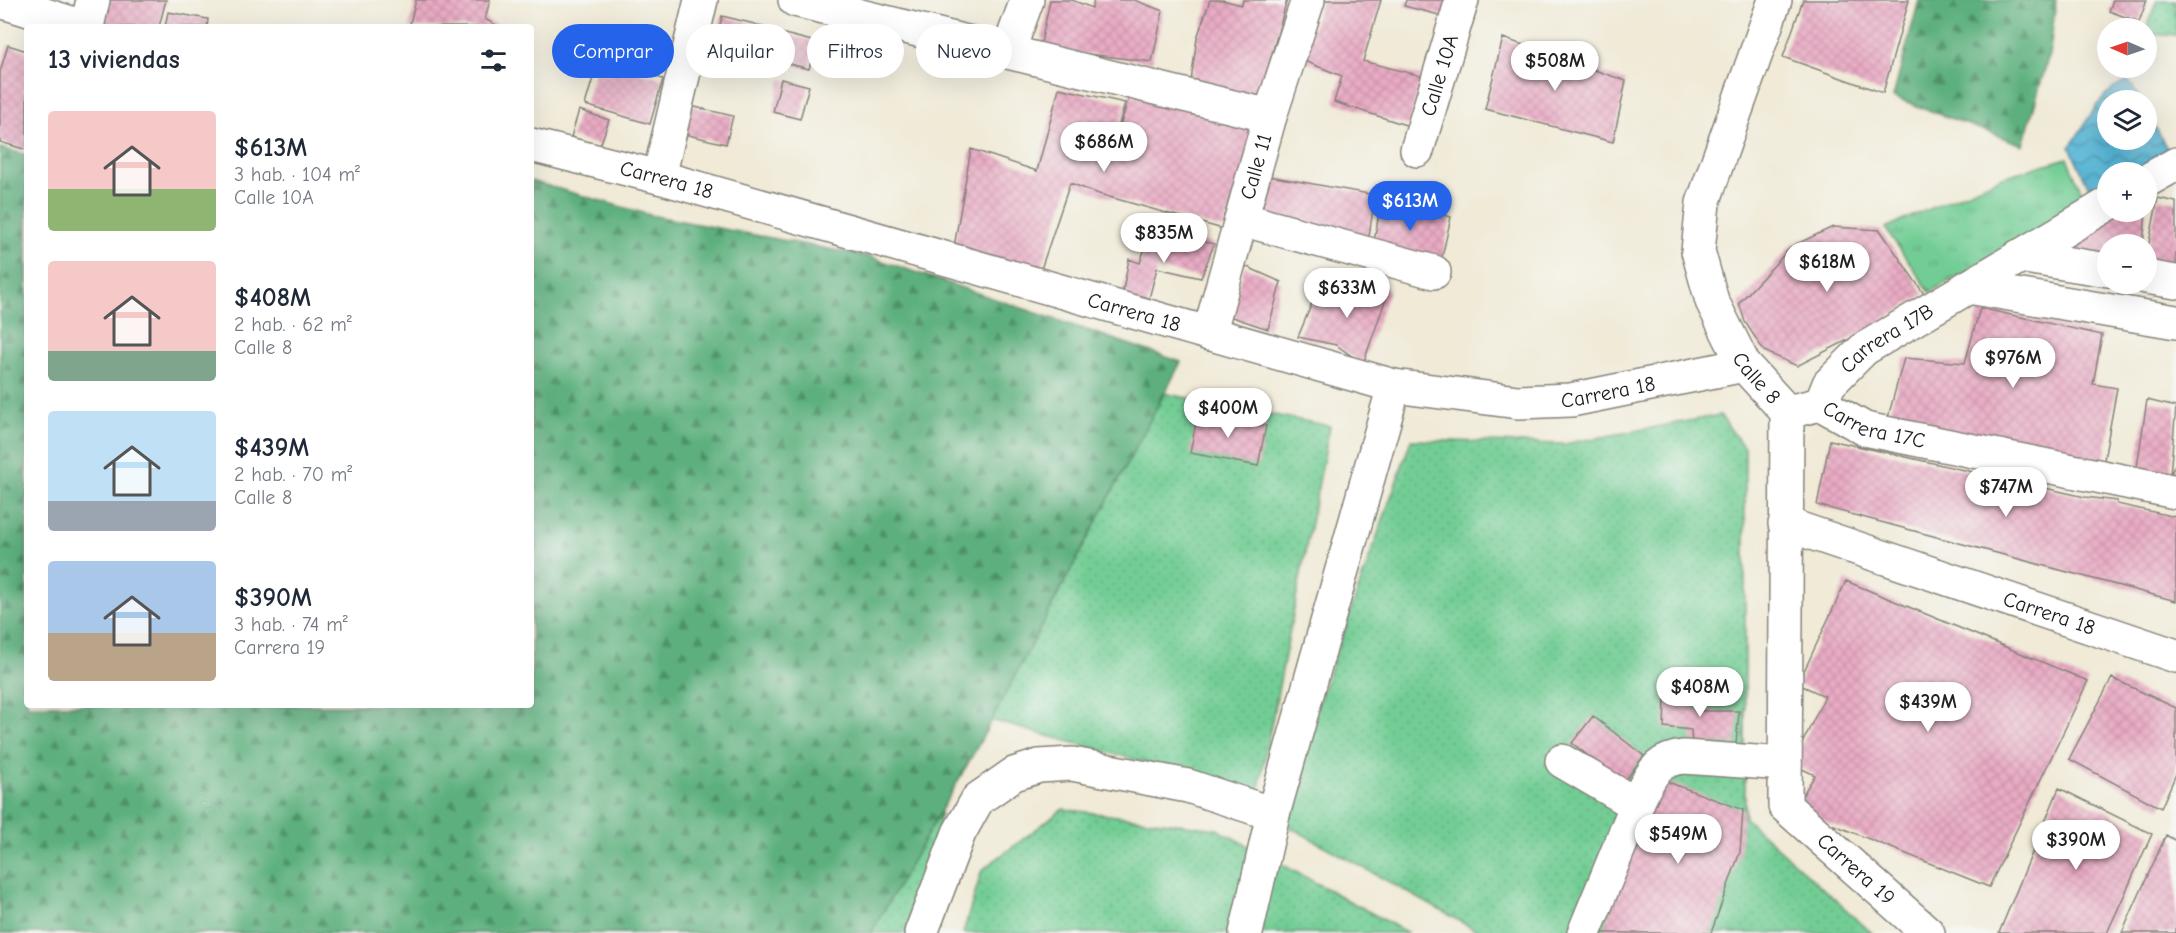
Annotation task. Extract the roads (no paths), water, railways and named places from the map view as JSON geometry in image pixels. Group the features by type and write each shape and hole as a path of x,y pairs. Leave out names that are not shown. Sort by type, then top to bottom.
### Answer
{"street":[{"path":"86,24 93,0"},
{"path":"659,177 701,0"},
{"path":"795,0 916,30"},
{"path":"1012,41 1027,0"},
{"name":"Calle 11","path":"1209,334 1270,116 1308,0"},
{"name":"Calle 10A","path":"1417,150 1462,0"},
{"name":"Calle 8","path":"1775,0 1703,203 1698,251 1712,302 1744,364 1787,412 1785,806"},
{"path":"0,2 75,24"},
{"path":"1012,53 1270,116"},
{"name":"Carrera 18","path":"534,146 659,177 1394,386 1518,402 1571,400 1744,364"},
{"path":"2157,175 2176,164"},
{"name":"Carrera 17B","path":"1821,404 1829,384 1864,349 2097,210"},
{"path":"1241,219 1434,272"},
{"path":"2019,256 2097,268"},
{"path":"2157,279 2176,282"},
{"path":"1968,287 2176,322"},
{"path":"1246,933 1274,814 1394,386"},
{"name":"Carrera 17C","path":"1787,412 1821,404 1865,429 2176,492"},
{"name":"Carrera 18","path":"1785,524 2176,656"},
{"path":"1584,933 1637,805 1654,770 1668,759 1684,757 1785,764"},
{"path":"1562,761 1637,805"},
{"path":"921,933 959,832 978,799 1014,774 1039,766 1072,764 1188,786 1274,814"},
{"name":"Carrera 19","path":"1785,806 1928,933"}],"water":[{"path":"2129,80 2134,90 2111,90"},
{"path":"2097,105 2097,150 2157,150 2157,130 2170,154 2156,162 2097,162 2097,197 2094,199 2070,147"}]}
